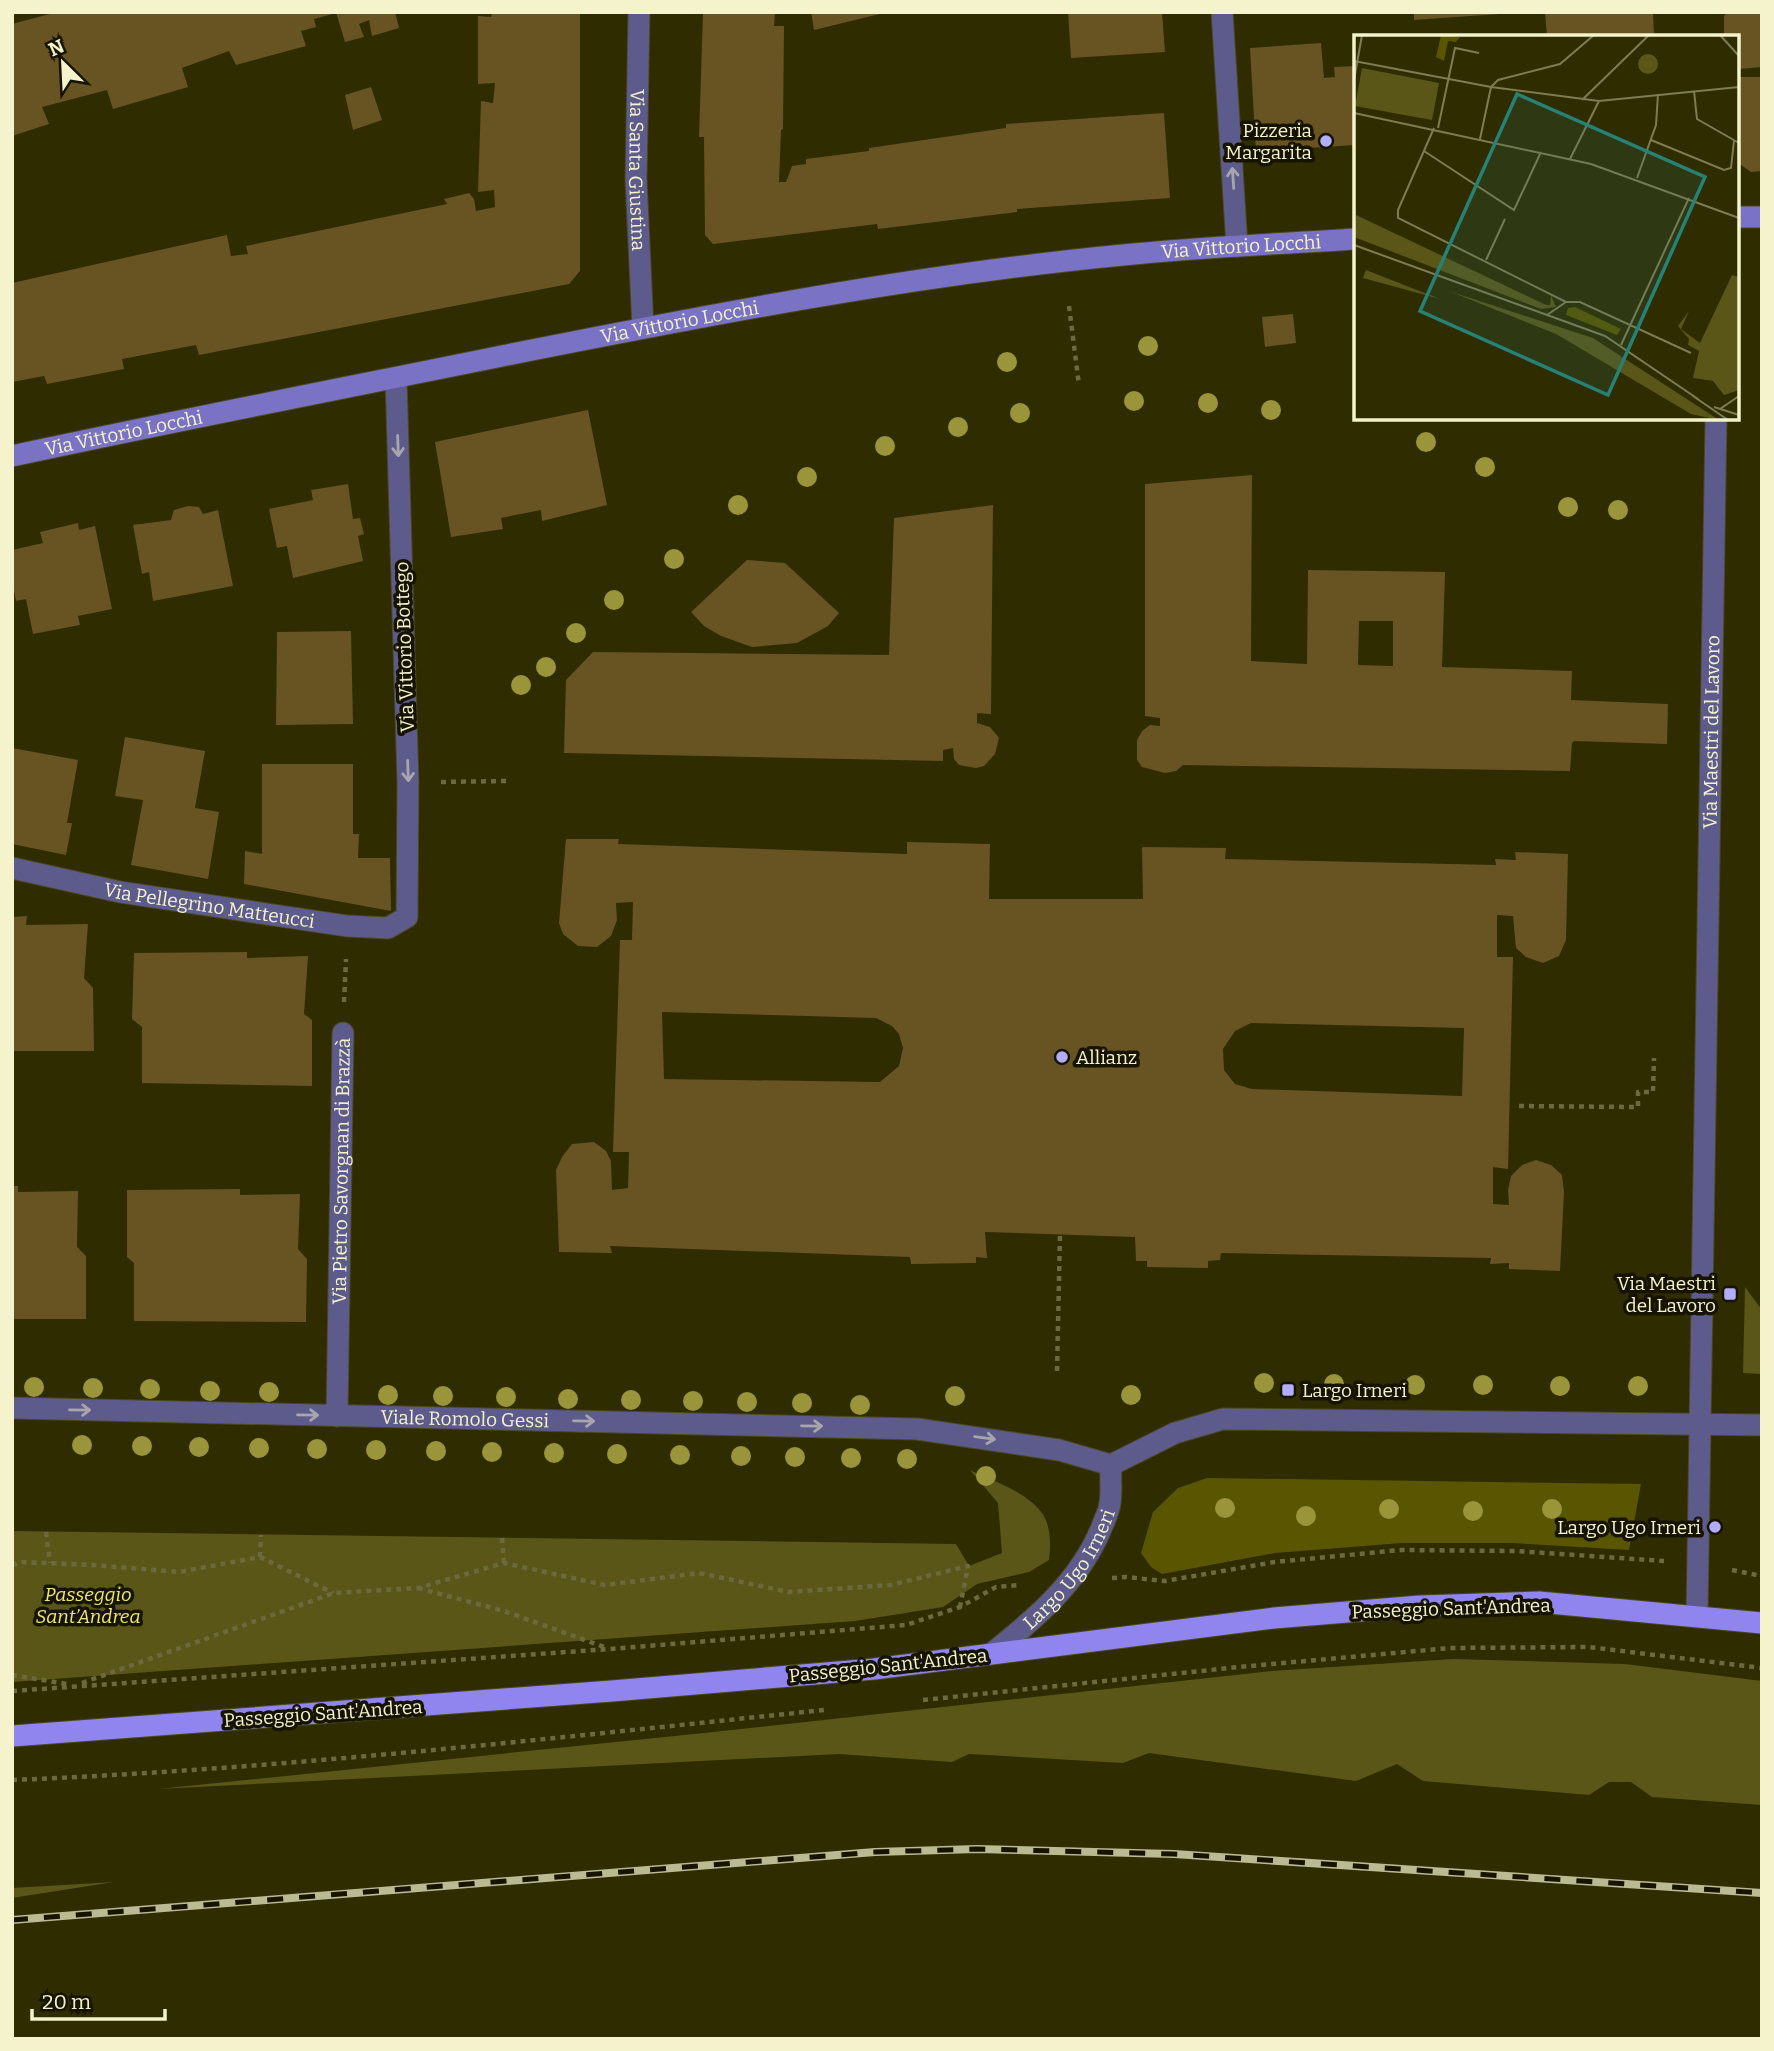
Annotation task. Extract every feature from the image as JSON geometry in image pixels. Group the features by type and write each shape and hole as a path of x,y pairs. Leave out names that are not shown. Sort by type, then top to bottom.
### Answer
{"main road":[{"path":"1739,217 1762,217"},
{"name":"Via Vittorio Locchi","path":"12,456 643,328 825,295 1010,268 1124,255 1354,239"},
{"name":"Passeggio Sant'Andrea","path":"12,1736 874,1669 1261,1620 1420,1606 1539,1601 1762,1623"}],"street":[{"name":"Via Santa Giustina","path":"639,12 636,180 643,328"},
{"path":"1222,12 1237,246"},
{"name":"Via Vittorio Bottego","path":"396,377 408,783 407,917"},
{"name":"Via Maestri del Lavoro","path":"1701,1424 1716,420"},
{"name":"Via Pellegrino Matteucci","path":"12,868 120,892 347,926 388,928 407,917"},
{"name":"Via Pietro Savorgnan di Brazzà","path":"337,1416 342,1033"},
{"name":"Viale Romolo Gessi","path":"12,1408 917,1429 1059,1450 1111,1465"},
{"path":"1111,1465 1175,1433 1223,1419 1762,1425"},
{"path":"1697,1616 1701,1424"},
{"name":"Largo Ugo Irneri","path":"991,1654 1032,1621 1070,1581 1094,1545 1110,1505 1111,1465"}],"path":[{"path":"1069,306 1079,385"},
{"path":"408,783 506,782"},
{"name":"Via Pietro Savorgnan di Brazzà","path":"342,1033 347,926"},
{"path":"1519,1106 1638,1107 1638,1092 1653,1092 1654,1058"},
{"path":"1057,1371 1060,1234"},
{"path":"46,1531 50,1563"},
{"path":"260,1557 261,1535"},
{"path":"502,1538 504,1563"},
{"path":"12,1690 610,1649 906,1625 960,1607 996,1587 1126,1577 1165,1581 1275,1562 1401,1550 1516,1551 1698,1564 1762,1576"},
{"path":"12,1565 21,1562 50,1563 179,1572 260,1557 334,1593"},
{"path":"12,1675 76,1685 334,1593 418,1588 504,1563 604,1585 699,1573 789,1592 891,1586 968,1566 960,1607"},
{"path":"418,1588 504,1611 610,1649"},
{"path":"919,1700 1450,1648 1589,1647 1762,1668"},
{"path":"12,1780 154,1774 835,1709"}],"green space":[{"path":"1745,1287 1762,1310 1762,1374 1743,1373"},
{"name":"Passeggio Sant’Andrea","path":"970,1470 1008,1487 1035,1505 1044,1517 1048,1529 1049,1560 1029,1572 977,1584 943,1607 855,1621 12,1682 12,1531 956,1544 969,1566 1002,1553 998,1503"},
{"path":"1453,1659 1625,1664 1762,1681 1762,1805 1652,1797 1631,1782 1609,1782 1589,1795 1423,1781 1397,1764 1356,1781 1149,1753 1123,1763 969,1754 952,1762 839,1754 158,1789 1272,1671"},
{"path":"114,1882 12,1898 12,1888"}],"shaded area":[{"path":"1207,1478 1641,1484 1629,1550 1513,1543 1402,1543 1275,1553 1162,1574 1151,1567 1141,1553 1153,1512 1178,1488"}],"building":[{"path":"57,12 336,13 314,19 316,27 301,31 306,46 236,65 229,51 182,68 188,87 113,109 107,90 42,107 49,124 12,136 12,24"},
{"path":"336,12 395,12 399,28 372,36 369,20 359,24 364,37 345,42"},
{"path":"492,12 580,12 580,271 569,284 199,355 196,345 122,359 124,369 47,384 44,376 12,382 12,283 227,235 231,256 248,254 246,246 447,204 444,199 469,193 474,199 476,211 495,207 494,190 478,192 481,101 493,103 495,83 478,84 478,16 491,17"},
{"path":"703,12 775,12 774,26 784,26 783,129 779,182 786,182 792,166 806,164 806,159 1006,128 1006,124 1164,113 1170,198 1017,209 1017,212 878,229 877,224 713,244 705,235 704,137 699,137"},
{"path":"811,12 883,12 884,13 814,30"},
{"path":"1068,12 1162,12 1165,52 1071,58"},
{"path":"1414,12 1500,12 1500,14 1414,20"},
{"path":"1545,12 1653,12 1654,35 1547,35"},
{"path":"1728,12 1762,12 1762,67 1739,67 1739,35 1724,35 1724,16"},
{"path":"1321,43 1324,78 1335,77 1334,67 1354,66 1354,145 1256,151 1250,48"},
{"path":"1739,77 1762,77 1762,171 1751,172 1739,163"},
{"path":"371,87 382,120 353,130 345,95"},
{"path":"1293,314 1296,343 1265,347 1262,317"},
{"path":"588,410 607,505 542,521 541,510 501,518 503,529 451,537 435,442"},
{"path":"1252,475 1251,661 1307,664 1308,570 1445,572 1442,667 1572,671 1571,700 1668,704 1667,744 1574,741 1570,771 1183,765 1176,771 1165,773 1142,767 1137,760 1137,740 1142,731 1150,725 1160,726 1160,718 1145,716 1145,484","holes":["1359,621 1393,621 1393,666 1358,665"]},
{"path":"348,484 353,519 360,518 364,534 358,536 363,561 293,578 287,546 277,548 269,509 313,500 311,490"},
{"path":"993,505 991,714 977,713 977,723 990,727 999,738 995,754 984,766 976,768 959,765 954,759 953,748 943,750 943,761 564,753 566,680 593,652 889,655 894,518"},
{"path":"188,506 199,507 203,514 218,510 233,586 153,601 149,572 142,574 133,525 171,520 174,510"},
{"path":"78,523 79,530 95,526 112,609 78,616 80,625 33,634 26,599 16,601 12,581 12,550 43,543 40,532"},
{"path":"747,560 785,563 839,613 828,626 797,643 752,647 721,636 704,626 691,612"},
{"path":"351,631 353,724 276,725 277,632"},
{"path":"125,737 205,751 195,808 219,812 208,879 131,865 143,800 115,796"},
{"path":"12,748 78,760 67,823 72,823 66,855 12,844"},
{"path":"262,764 353,764 353,834 359,834 358,858 390,858 391,911 244,884 245,851 262,854"},
{"name":"Allianz","path":"566,839 619,839 618,844 907,854 907,842 990,844 989,899 1143,899 1142,847 1226,848 1225,859 1496,865 1495,859 1516,860 1515,852 1568,854 1566,940 1559,956 1543,963 1526,957 1516,948 1513,916 1497,915 1497,957 1513,957 1508,1169 1493,1167 1493,1204 1509,1205 1511,1176 1522,1165 1536,1160 1551,1165 1562,1175 1564,1192 1560,1271 1509,1269 1509,1263 1490,1264 1491,1258 1221,1253 1220,1260 1208,1261 1208,1268 1147,1267 1147,1261 1136,1261 1135,1237 985,1232 987,1258 976,1257 976,1263 911,1264 910,1257 610,1246 612,1253 559,1252 556,1170 572,1144 594,1142 606,1151 611,1161 612,1190 628,1188 629,1152 613,1152 620,940 632,940 633,902 616,903 617,920 611,936 597,947 578,946 563,934 559,923","holes":["662,1012 876,1018 892,1026 899,1034 903,1048 899,1066 880,1082 664,1079","1251,1023 1464,1028 1462,1096 1252,1089 1235,1084 1224,1070 1223,1049 1235,1031"]},
{"path":"27,916 26,925 88,924 84,978 93,988 94,1051 12,1051 12,917"},
{"path":"247,952 247,958 308,956 304,1014 312,1020 312,1086 142,1083 142,1027 132,1019 134,953"},
{"path":"12,1186 18,1186 18,1192 78,1191 77,1247 86,1256 86,1319 12,1319"},
{"path":"240,1189 240,1195 300,1194 298,1249 307,1259 306,1322 134,1321 134,1263 127,1257 127,1190"}],"railway":[{"path":"12,1920 875,1852 977,1849 1174,1854 1762,1893"}],"place":[{"name":"Pizzeria Margarita","path":"1326,141"},
{"name":"Allianz","path":"1062,1057"},
{"name":"Via Maestri del Lavoro","path":"1730,1294"},
{"name":"Largo Irneri","path":"1288,1390"},
{"name":"Largo Ugo Irneri","path":"1715,1527"}]}
